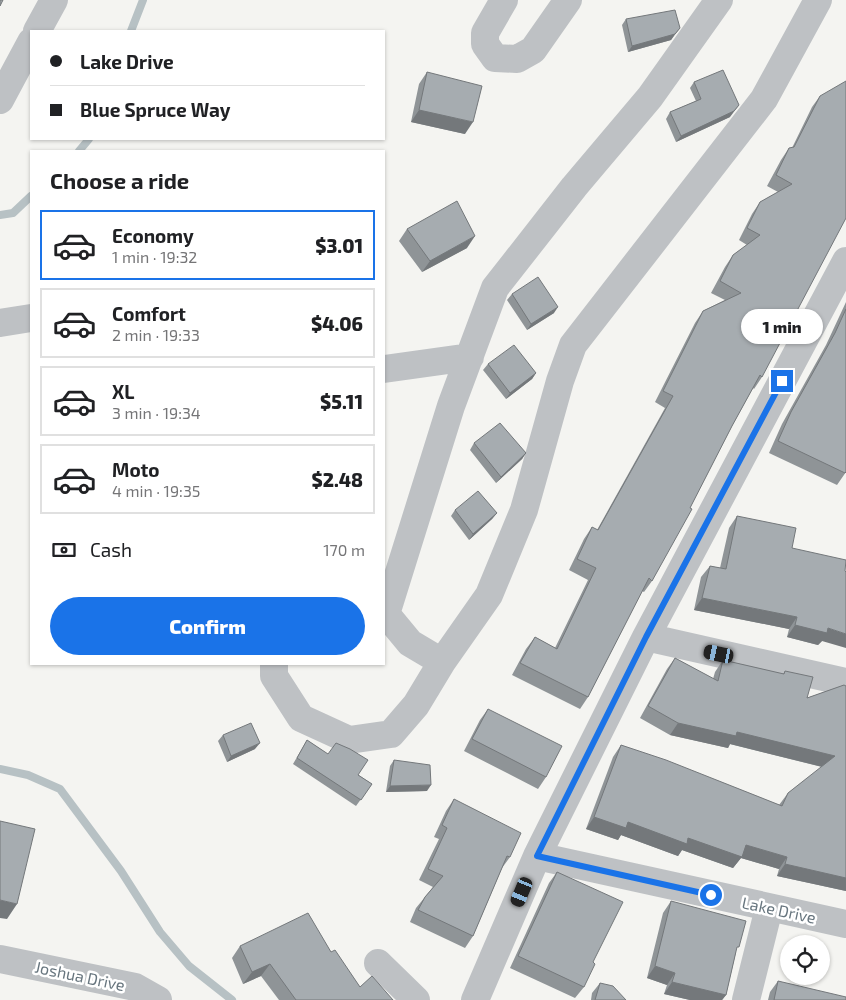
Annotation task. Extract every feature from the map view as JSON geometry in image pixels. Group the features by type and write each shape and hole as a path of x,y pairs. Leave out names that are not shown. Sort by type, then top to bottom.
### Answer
{"street":[{"path":"38,30 54,0"},
{"path":"504,0 485,33 485,44 495,58 517,59 533,50 568,0"},
{"path":"442,662 410,643 386,614 448,416 495,288 574,187 650,97 719,0"},
{"path":"274,665 274,676 301,718 349,740 391,734 416,705 442,662 490,595 524,510 560,380 573,345 764,99 818,0"},
{"path":"0,100 30,44"},
{"path":"476,1000 537,856 646,637 846,261"},
{"path":"0,323 30,318"},
{"path":"385,369 470,357"},
{"path":"646,637 846,682"},
{"name":"Lake Drive","path":"537,856 846,924"},
{"path":"746,1000 769,908"},
{"name":"Joshua Drive","path":"0,960 135,987 158,1000"},
{"path":"378,963 416,1000"}],"building":[{"path":"675,10 680,28 675,34 632,46 626,19"},
{"path":"723,70 739,105 734,111 681,136 670,112 701,99 694,82"},
{"path":"427,72 482,86 473,122 419,110"},
{"path":"846,81 846,218 762,377 760,375 732,426 690,508 692,509 652,581 649,578 588,697 520,663 535,637 557,649 596,568 577,559 592,527 598,530 673,396 663,391 703,311 741,293 720,281 733,255 760,235 747,228 760,202 792,184 776,175 789,148 794,147 820,96"},
{"path":"457,201 475,236 430,261 407,229"},
{"path":"538,277 558,307 531,324 512,294"},
{"path":"846,309 845,473 778,441 791,412 835,333"},
{"path":"514,345 536,373 510,393 488,364"},
{"path":"500,423 526,453 501,477 474,443"},
{"path":"478,491 497,513 473,534 455,510"},
{"path":"737,516 796,528 792,548 846,560 846,634 828,628 827,633 795,625 797,617 702,598 710,566 726,569"},
{"path":"675,658 718,681 723,660 784,674 785,671 813,677 807,698 844,685 846,686 846,878 785,864 787,857 746,845 742,857 688,838 687,844 628,822 626,828 594,817 621,745 666,760 782,806 788,793 835,756 737,732 736,736 678,723 648,706"},
{"path":"488,709 562,746 546,777 472,739"},
{"path":"251,723 260,743 231,756 223,735"},
{"path":"307,740 328,754 336,743 368,760 358,775 372,784 361,800 297,758"},
{"path":"394,760 430,765 431,785 390,786"},
{"path":"454,799 521,833 510,857 507,856 473,936 418,910 425,897 443,876 428,869 447,828 442,825"},
{"path":"0,821 35,829 17,904 0,900"},
{"path":"557,872 623,902 593,962 595,964 584,987 518,956"},
{"path":"671,901 746,921 739,947 737,947 726,995 672,982 675,973 655,966"},
{"path":"308,913 331,952 335,950 360,987 372,976 393,1000 296,1000 270,964 252,972 240,946"},
{"path":"778,981 780,981 780,985 795,985 846,997 846,1000 774,1000"},
{"path":"600,983 613,986 626,1000 595,1000"}],"waterway":[{"path":"131,30 143,0"},
{"path":"80,150 88,140"},
{"path":"0,215 13,213 30,197"},
{"path":"0,769 28,775 60,789 121,871 160,932 189,966 232,1000"}],"route":[{"path":"711,895 537,856 646,637 782,381"}]}
